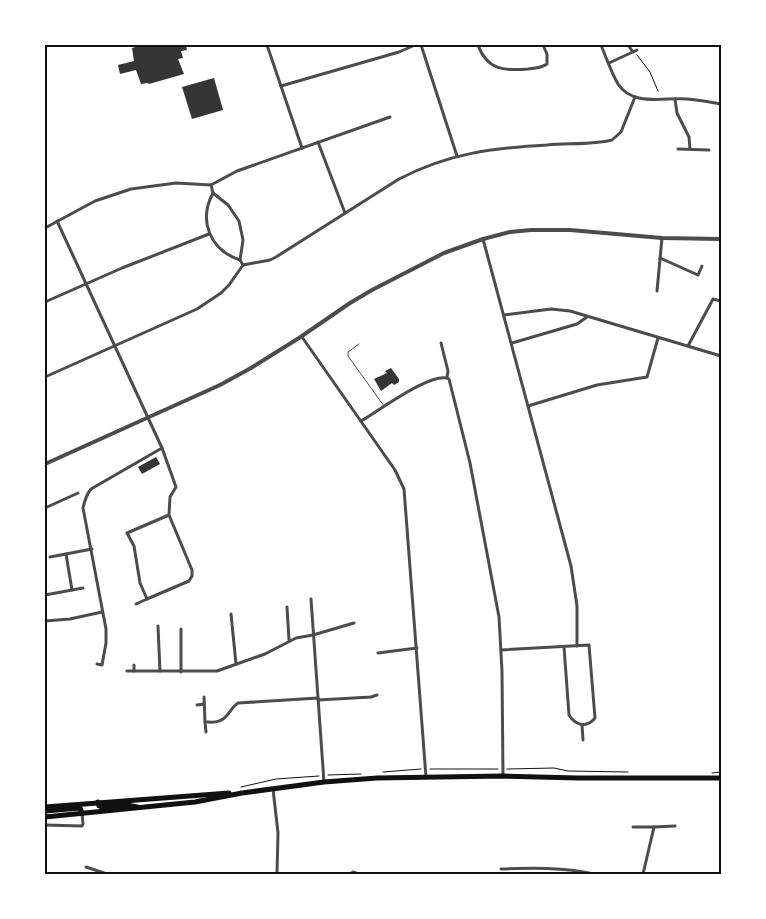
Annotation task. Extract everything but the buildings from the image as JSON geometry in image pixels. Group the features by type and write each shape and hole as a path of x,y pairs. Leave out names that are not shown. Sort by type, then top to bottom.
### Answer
{"main road":[{"path":"45,817 196,802 242,793 324,782 377,778 503,776 721,778"},
{"path":"45,807 242,793"},
{"path":"98,802 99,806 102,807 127,805 140,808"},
{"path":"45,811 80,808 82,813"}],"street":[{"path":"267,45 302,148"},
{"path":"281,86 399,52 415,45"},
{"path":"421,45 457,156"},
{"path":"478,45 482,55 491,64 497,67 519,69 544,67 547,64 547,54 543,45"},
{"path":"600,45 619,84 635,97 721,104"},
{"path":"628,45 633,52"},
{"path":"609,63 637,50"},
{"path":"45,377 210,302 229,285 243,264 270,260 276,257 400,178 419,169 482,150 612,140 621,132 635,97"},
{"path":"675,99 677,113 689,136 690,149"},
{"path":"45,228 95,201 131,189 176,182 211,185 237,171 390,117"},
{"path":"318,142 345,213"},
{"path":"678,149 709,150"},
{"path":"211,185 213,193 228,205 239,221 243,240 240,260"},
{"path":"213,193 206,209 207,226 210,234 219,248 233,258 240,260 243,264"},
{"path":"57,221 162,448 176,487 170,497 169,515 192,570 192,576 189,581 136,604"},
{"path":"45,464 220,385 251,368 372,290 444,253 483,238 531,230 598,231 662,238 721,239"},
{"path":"45,302 122,268 210,234"},
{"path":"483,238 571,566 577,606 577,646"},
{"path":"657,291 662,238"},
{"path":"660,258 698,275 702,266"},
{"path":"688,346 713,299 721,301"},
{"path":"504,315 551,309 570,311 721,356"},
{"path":"512,343 577,324 588,316"},
{"path":"302,336 395,470 404,489 426,778"},
{"path":"528,406 597,385 647,377 658,338"},
{"path":"441,344 471,470 498,615 501,650 503,776"},
{"path":"361,421 420,384 448,379"},
{"path":"97,664 102,665 106,643 106,629 83,508 87,494 100,483 162,448"},
{"path":"45,508 78,493"},
{"path":"147,599 140,583 134,546 128,533 169,515"},
{"path":"50,557 92,549"},
{"path":"66,554 72,590"},
{"path":"45,595 83,588"},
{"path":"311,599 324,782"},
{"path":"288,607 289,640"},
{"path":"45,621 70,619 102,612"},
{"path":"232,614 236,664"},
{"path":"127,671 217,671 265,654 289,640 354,623"},
{"path":"158,626 160,671"},
{"path":"180,629 181,672"},
{"path":"501,650 577,646 589,646 595,718 592,722 582,726 575,723 569,715 564,647"},
{"path":"378,653 417,648"},
{"path":"134,665 134,671"},
{"path":"205,722 219,721 226,717 232,707 238,703 371,697 376,695"},
{"path":"204,697 206,732"},
{"path":"197,704 204,704"},
{"path":"582,726 583,740"},
{"path":"273,789 278,833 277,874"},
{"path":"45,825 82,826 84,823 82,813"},
{"path":"633,827 675,826"},
{"path":"643,874 654,828"},
{"path":"86,867 107,874"},
{"path":"501,870 529,868 564,869 594,874"},
{"path":"350,874 354,872 358,874"}],"lane":[{"path":"359,344 348,352 348,356 385,407"}],"path":[{"path":"633,52 650,72 658,90"}]}
